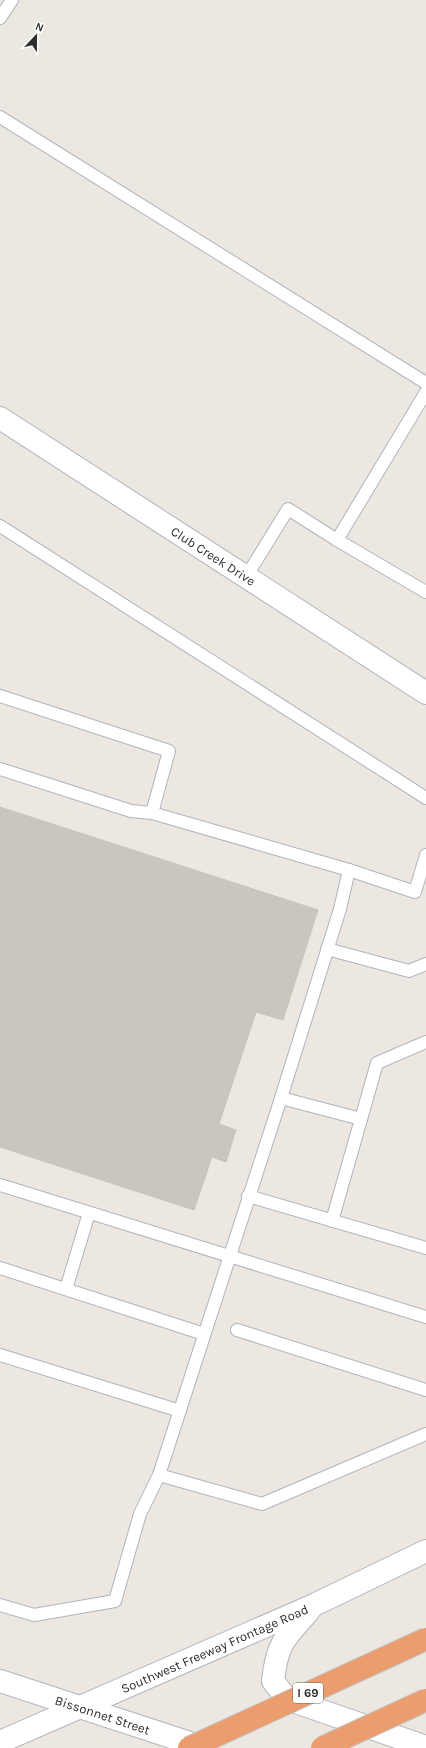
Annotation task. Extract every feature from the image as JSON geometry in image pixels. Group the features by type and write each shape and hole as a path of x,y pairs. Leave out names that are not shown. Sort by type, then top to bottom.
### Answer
{"highway":[{"name":"I 69","path":"189,1748 426,1638"},
{"path":"322,1748 426,1700"}],"main road":[{"name":"Club Creek Drive","path":"0,418 426,693"},
{"name":"Southwest Freeway Frontage Road","path":"0,1742 79,1706 314,1605 426,1551"},
{"path":"314,1605 283,1640 275,1660 274,1681 287,1699 426,1747"},
{"name":"Bissonnet Street","path":"0,1681 205,1748"}],"lane":[{"path":"0,18 12,0"},
{"path":"0,117 426,382"},
{"path":"337,540 426,392"},
{"path":"246,577 288,509 337,540 426,592"},
{"path":"0,526 426,798"},
{"path":"0,696 169,751 152,813"},
{"path":"0,769 131,811 152,813 349,870 415,892 426,855"},
{"path":"0,1605 34,1615 115,1601 140,1514 159,1475 230,1257 248,1196 281,1098 340,909 349,870"},
{"path":"327,949 409,971 426,964"},
{"path":"332,1221 377,1063 426,1042"},
{"path":"281,1098 360,1120"},
{"path":"0,1185 426,1317"},
{"path":"248,1196 426,1248"},
{"path":"66,1289 89,1213"},
{"path":"0,1268 204,1334"},
{"path":"237,1330 426,1390"},
{"path":"0,1355 180,1411"},
{"path":"159,1475 262,1504 426,1434"}],"building":[{"path":"0,807 318,910 283,1020 256,1012 219,1124 236,1130 226,1162 212,1157 194,1210 0,1147"}]}
